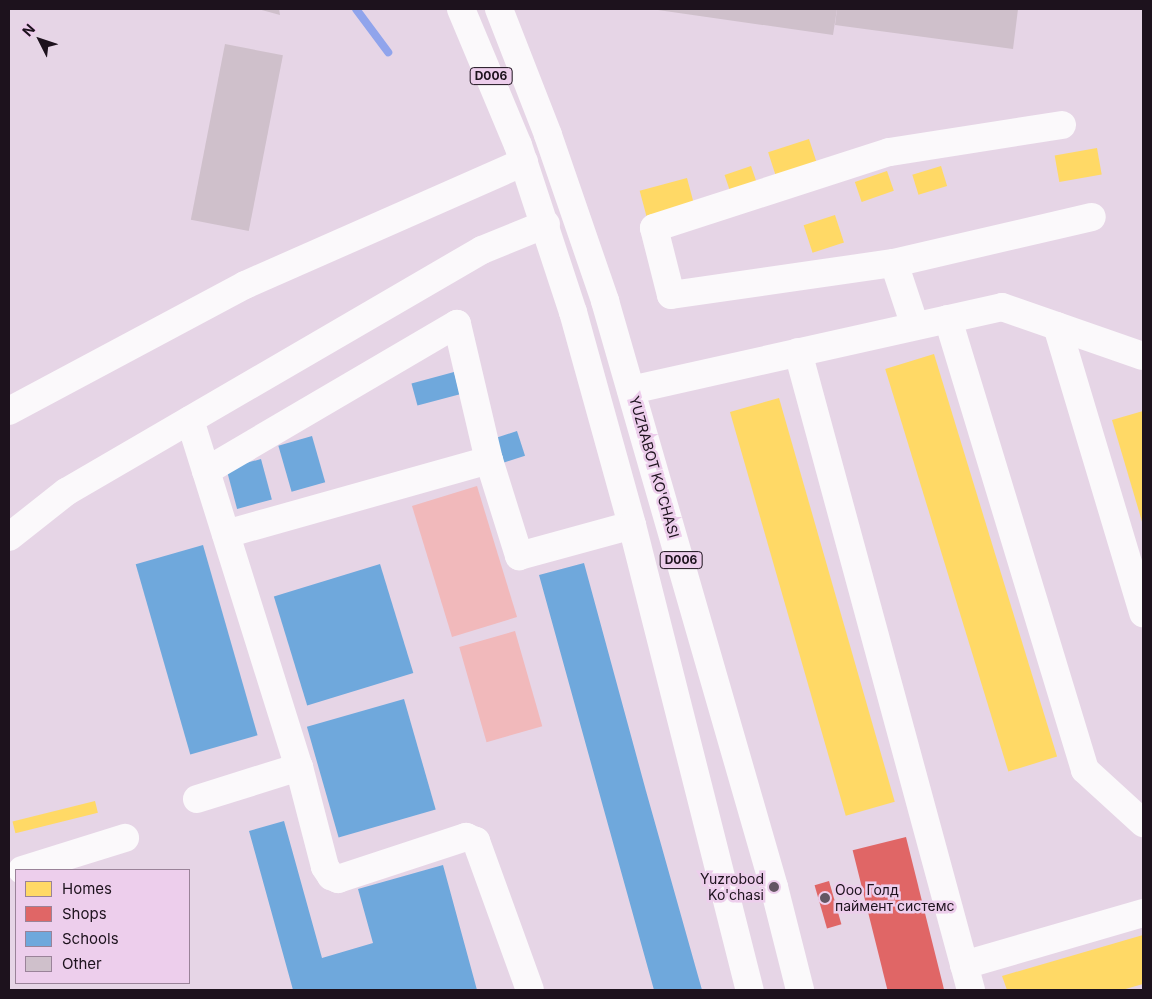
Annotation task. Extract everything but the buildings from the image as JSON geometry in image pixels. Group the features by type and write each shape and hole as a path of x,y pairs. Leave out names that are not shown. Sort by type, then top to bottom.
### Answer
{"main road":[{"name":"D006","path":"460,9 524,162 546,224 632,525 750,990"},
{"name":"YUZRABOT KO'CHASI","path":"499,9 576,214 631,390 774,887 800,990"},
{"path":"1062,125 888,152 654,228 671,295 894,263 1092,217"},
{"path":"9,411 245,285 524,162"},
{"path":"9,537 66,492 482,250 546,224"},
{"path":"894,263 916,326"},
{"path":"631,390 1002,307 1143,356"},
{"path":"948,319 1085,770 1143,823"},
{"path":"206,471 458,324 489,460 519,556 632,525"},
{"path":"1057,326 1143,613"},
{"path":"798,352 967,978 1143,913"},
{"path":"190,420 300,767 325,867 331,876 338,879 466,837 476,841 530,990"},
{"path":"226,534 489,460"},
{"path":"197,799 300,767"},
{"path":"25,869 125,838"}],"shaded area":[{"path":"477,486 517,617 452,637 412,506"},
{"path":"515,631 542,726 487,742 459,647"}],"waterway":[{"path":"356,9 388,52"}],"place":[{"name":"Yuzrobod Ko'chasi","path":"774,887"},
{"name":"Ооо Голд паймент системс","path":"825,898"}]}
